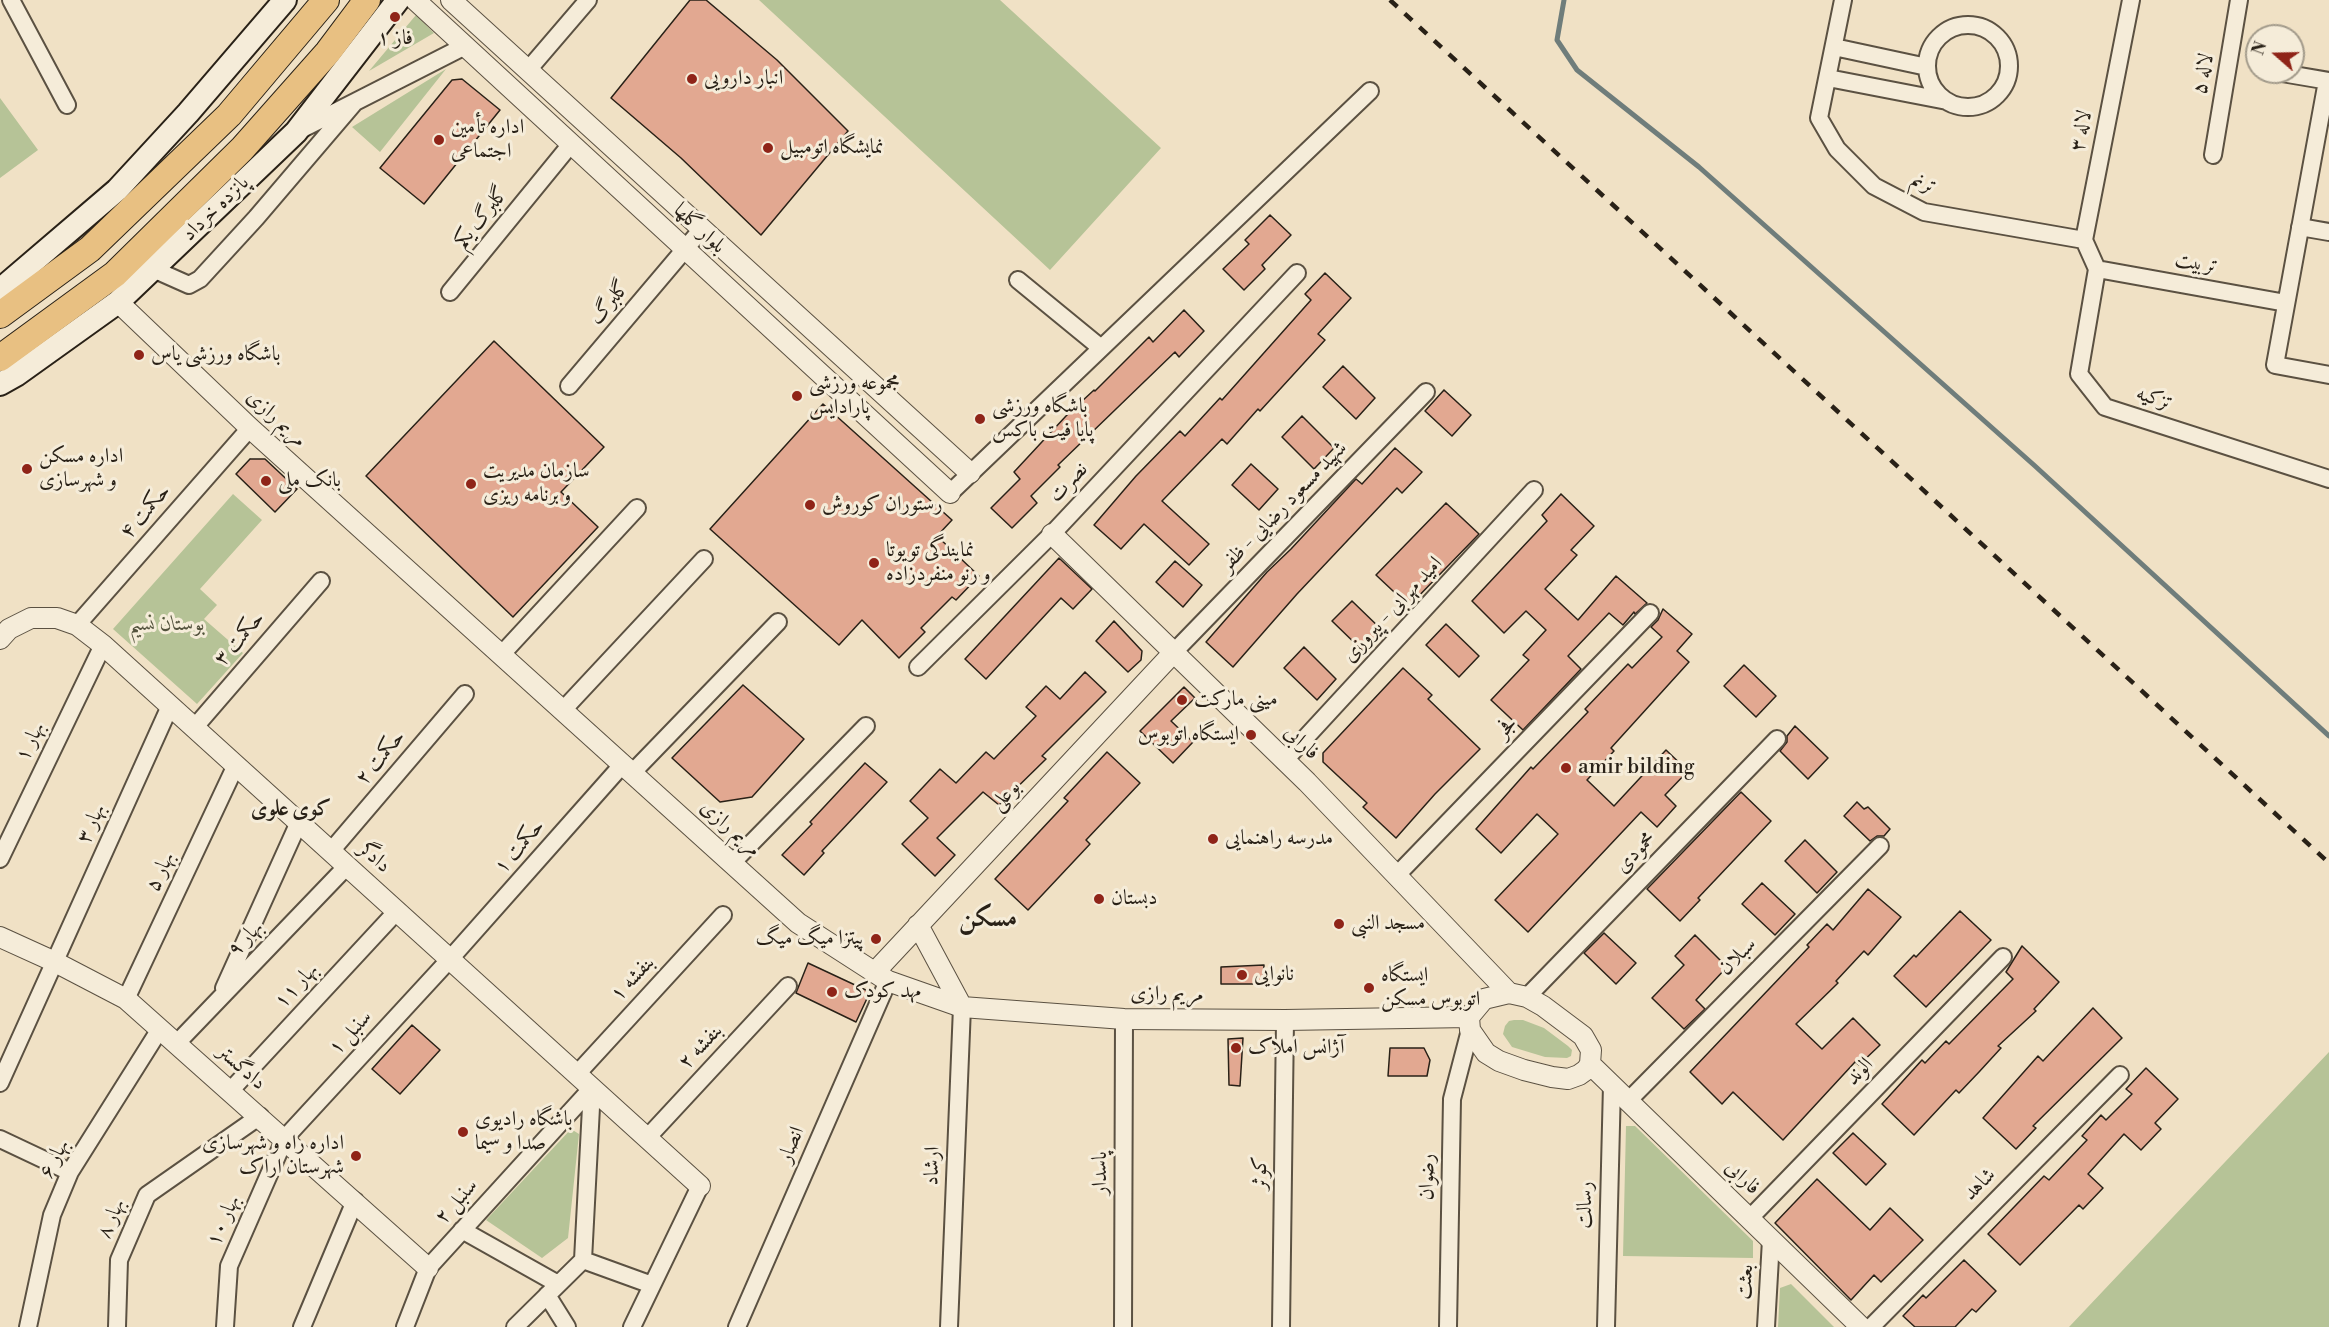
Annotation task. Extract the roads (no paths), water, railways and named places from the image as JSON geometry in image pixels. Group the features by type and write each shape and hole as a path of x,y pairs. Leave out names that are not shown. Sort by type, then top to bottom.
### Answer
{"main road":[{"path":"0,290 117,190 188,113 285,0"},
{"path":"0,315 90,249 229,115 326,0"},
{"name":"پانزده خرداد","path":"0,358 115,274 242,149 328,52 366,0"},
{"name":"پانزده خرداد","path":"0,384 118,302 296,132 398,0"}],"street":[{"path":"11,0 67,105"},
{"name":"بلوار گلها","path":"416,0 950,493"},
{"name":"بلوار گلها","path":"451,0 970,473"},
{"path":"528,69 588,0"},
{"name":"ترنم","path":"1843,0 1819,118 1837,149 1874,186 1924,212 2084,240"},
{"name":"لاله ۳","path":"2084,240 2131,0"},
{"name":"لاله ۵","path":"2213,155 2239,0"},
{"path":"1828,78 1974,107 1987,103 2006,83 2009,69 2008,56 1994,34 1969,25 1956,27 1944,33 1935,42 1929,54 1927,67 1929,80 1936,92 1947,101"},
{"path":"296,132 465,46"},
{"path":"1834,47 1927,67"},
{"path":"2305,77 2328,81 2275,365 2329,375"},
{"path":"950,493 1370,92"},
{"path":"153,269 189,285 200,279 256,218 355,102"},
{"name":"گلبرگ یکم","path":"450,292 571,144"},
{"path":"2300,227 2329,232"},
{"name":"گلبرگ","path":"569,386 702,229"},
{"path":"2084,240 2097,269"},
{"name":"تربیت","path":"2097,269 2286,303"},
{"name":"تزکیه","path":"2097,269 2079,374 2105,407 2329,479"},
{"name":"نصرت","path":"918,668 1052,534 1297,273"},
{"path":"1018,280 1101,348"},
{"name":"مریم رازی","path":"118,302 250,428 798,923 881,977 962,1007 1124,1019 1470,1024"},
{"name":"شهید مسعود رضایی - ظفر","path":"1174,652 1426,392"},
{"name":"حکمت ۴","path":"77,625 250,428"},
{"name":"امید مهرابی - پیروزی","path":"1284,761 1534,490"},
{"path":"501,655 637,508"},
{"name":"فارابی","path":"1052,534 1174,652 1518,995 1558,1015 1583,1036 1591,1050 1590,1064 1861,1327"},
{"path":"563,710 704,559"},
{"name":"حکمت ۳","path":"194,728 321,580"},
{"name":"فجر","path":"1397,875 1650,613"},
{"name":"دادگر","path":"0,639 9,629 32,618 57,618 77,625 103,645 700,1186"},
{"name":"حکمت ۱","path":"450,959 628,768 778,622"},
{"name":"بهار ۱","path":"0,859 103,645"},
{"name":"بوعلی","path":"881,977 918,925 1174,652"},
{"name":"حکمت ۲","path":"331,851 465,694"},
{"name":"بهار ۳","path":"0,1083 170,706"},
{"path":"732,863 866,726"},
{"name":"محمودی","path":"1518,995 1777,740"},
{"name":"بهار ۵","path":"126,999 236,765"},
{"path":"219,1000 299,822"},
{"name":"سبلان","path":"1628,1101 1880,846"},
{"name":"بهار ۹","path":"177,1043 347,866"},
{"name":"بهار ۱۱","path":"231,1090 397,911"},
{"name":"بنفشه ۱","path":"577,1074 723,915"},
{"path":"918,925 962,1007"},
{"name":"دادگستر","path":"0,937 55,962 126,999 285,1138 428,1268"},
{"name":"الوند","path":"1749,1219 2003,957"},
{"name":"سنبل ۱","path":"285,1138 450,959"},
{"name":"انصار","path":"738,1327 881,977"},
{"name":"بنفشه ۲","path":"647,1138 788,986"},
{"path":"1518,995 1484,999 1470,1024 1486,1053 1499,1061 1524,1070 1568,1079 1579,1075 1590,1064"},
{"name":"ارشاد","path":"949,1327 962,1007"},
{"name":"پاسدار","path":"1123,1327 1124,1019"},
{"name":"کوثر","path":"1281,1327 1285,1020"},
{"name":"رضوان","path":"1448,1327 1452,1099 1470,1024"},
{"name":"بهار ۶","path":"28,1327 52,1215 70,1172 160,1029"},
{"name":"شاهد","path":"1871,1327 2120,1075"},
{"name":"رسالت","path":"1606,1327 1612,1085"},
{"path":"515,1327 583,1260 592,1088"},
{"name":"سنبل ۲","path":"428,1268 592,1088"},
{"name":"بهار ۸","path":"117,1327 119,1260 147,1195 260,1116"},
{"name":"بهار ۱۰","path":"225,1327 229,1266 285,1138"},
{"path":"0,1139 70,1172"},
{"path":"632,1327 700,1186"},
{"path":"302,1327 355,1201"},
{"path":"462,1230 553,1289 567,1327"},
{"name":"بعثت","path":"1766,1327 1771,1240"},
{"path":"583,1260 652,1285"},
{"path":"405,1327 428,1268"}],"waterway":[{"path":"1564,0 1557,40 1577,70 1699,167 2035,466 2329,736"}],"railway":[{"path":"1390,0 2329,863"}],"place":[{"name":"فاز ۱","path":"395,17"},
{"name":"انبار دارویی","path":"692,79"},
{"name":"اداره تأمین اجتماعی","path":"439,140"},
{"name":"نمایشگاه اتومبیل","path":"768,148"},
{"name":"باشگاه ورزشی یاس","path":"139,355"},
{"name":"مجموعه ورزشی پارادایس","path":"797,396"},
{"name":"باشگاه ورزشی پایا فیت باکس","path":"980,419"},
{"name":"اداره مسکن و شهرسازی","path":"27,469"},
{"name":"بانک ملی","path":"266,481"},
{"name":"سازمان مدیریت و برنامه ریزی","path":"471,484"},
{"name":"رستوران کوروش","path":"810,505"},
{"name":"نمایندگی تویوتا و رنو منفردزاده","path":"874,563"},
{"name":"مینی مارکت","path":"1182,700"},
{"name":"ایستگاه اتوبوس","path":"1251,735"},
{"name":"amir bilding","path":"1566,768"},
{"name":"مدرسه راهنمایی","path":"1213,839"},
{"name":"دبستان","path":"1099,899"},
{"name":"مسجد النبی","path":"1339,924"},
{"name":"پیتزا میگ میگ","path":"876,939"},
{"name":"نانوایی","path":"1242,975"},
{"name":"ایستگاه اتوبوس مسکن","path":"1369,988"},
{"name":"مهد کودک","path":"832,992"},
{"name":"آژانس املاک","path":"1236,1048"},
{"name":"باشگاه رادیوی صدا و سیما","path":"463,1132"},
{"name":"اداره راه و شهرسازی شهرستان اراک","path":"356,1156"}],"district":[{"name":"کوی علوی","path":"291,810"},
{"name":"مسکن","path":"988,920"}],"park label":[{"name":"بوستان نسیم","path":"167,625"}]}
